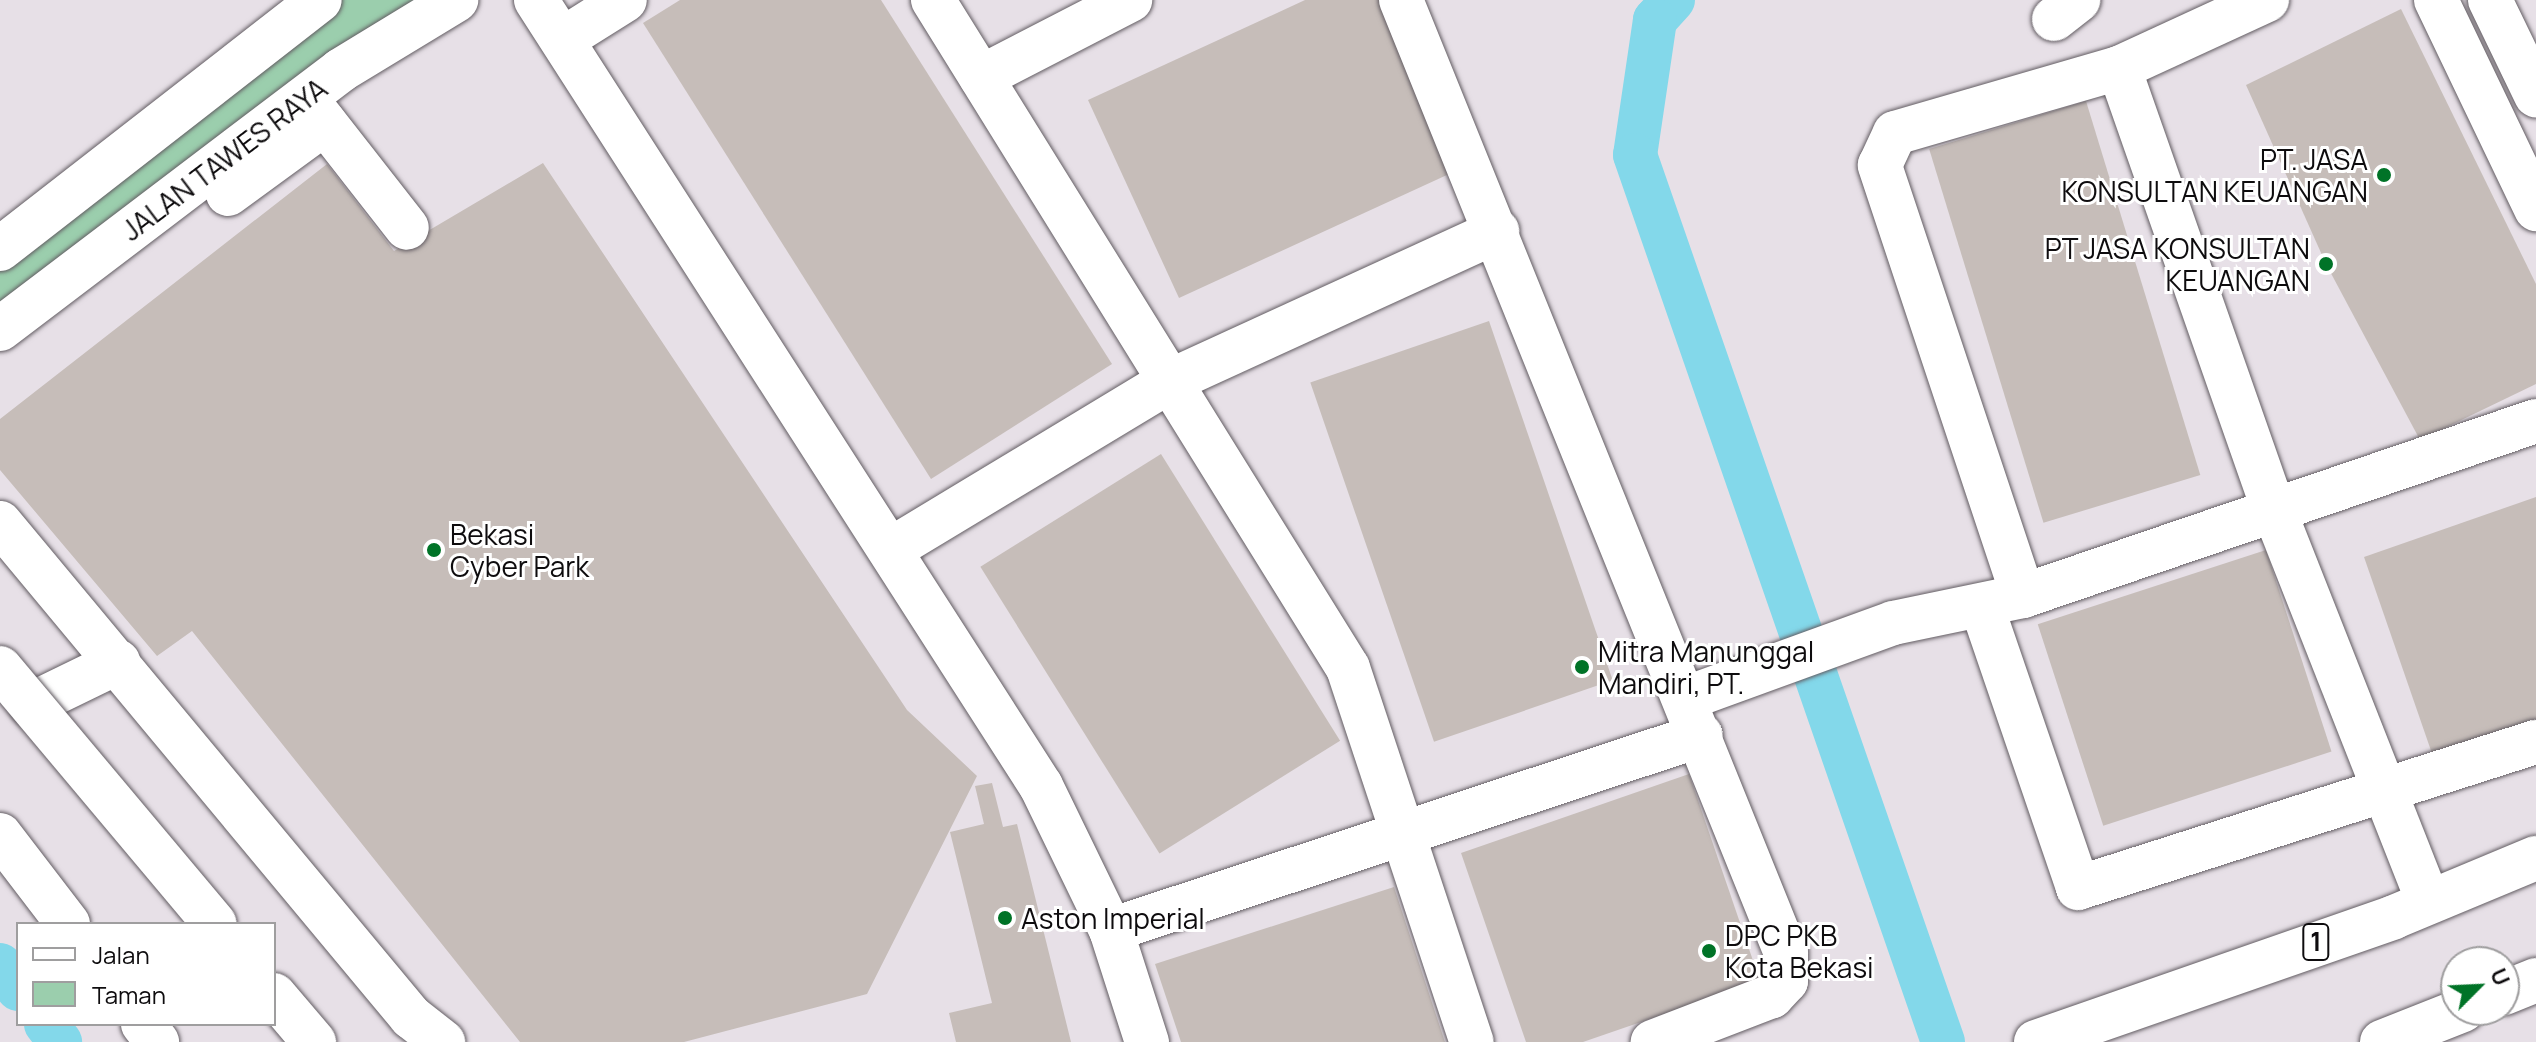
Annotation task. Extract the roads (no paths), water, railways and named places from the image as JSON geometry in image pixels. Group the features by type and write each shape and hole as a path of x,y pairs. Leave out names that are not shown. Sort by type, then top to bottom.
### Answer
{"main road":[{"name":"JALAN TAWES RAYA","path":"0,329 315,111 341,70 456,0"},
{"path":"536,0 893,548 1041,786 1111,930 1147,1042"},
{"path":"563,39 625,0"},
{"path":"933,0 1348,668 1472,1042"},
{"path":"981,77 1130,0"},
{"path":"1401,0 1694,717 1790,969 1772,996 1653,1042"},
{"path":"2267,0 2119,68 1895,133 1880,165 2078,888 2536,742"},
{"path":"2436,0 2536,209"},
{"path":"2490,0 2536,95"},
{"path":"0,249 308,9 341,70"},
{"path":"2119,68 2274,510 2381,790 2428,900"},
{"path":"0,361 315,111 407,228"},
{"path":"893,548 1170,381 1497,231"},
{"path":"1111,930 1403,833 1694,717 1785,662 1893,623 2002,602 2536,421"},
{"path":"0,523 411,1017 443,1042"},
{"path":"32,704 118,662"},
{"path":"0,668 213,922"},
{"path":"0,835 66,922"},
{"name":"1","path":"2036,1042 2536,858"},
{"path":"276,997 314,1042"},
{"path":"2382,1042 2440,1019"}],"waterway":[{"path":"1673,0 1655,20 1635,155 1943,1042"},
{"path":"0,965 16,986"},
{"path":"48,1026 60,1042"}],"place":[{"name":"PT. JASA KONSULTAN KEUANGAN","path":"2384,175"},
{"name":"PT JASA KONSULTAN KEUANGAN","path":"2326,264"},
{"name":"Bekasi Cyber Park","path":"434,550"},
{"name":"Mitra Manunggal Mandiri, PT.","path":"1582,667"},
{"name":"Aston Imperial","path":"1005,918"},
{"name":"DPC PKB Kota Bekasi","path":"1709,951"}]}
